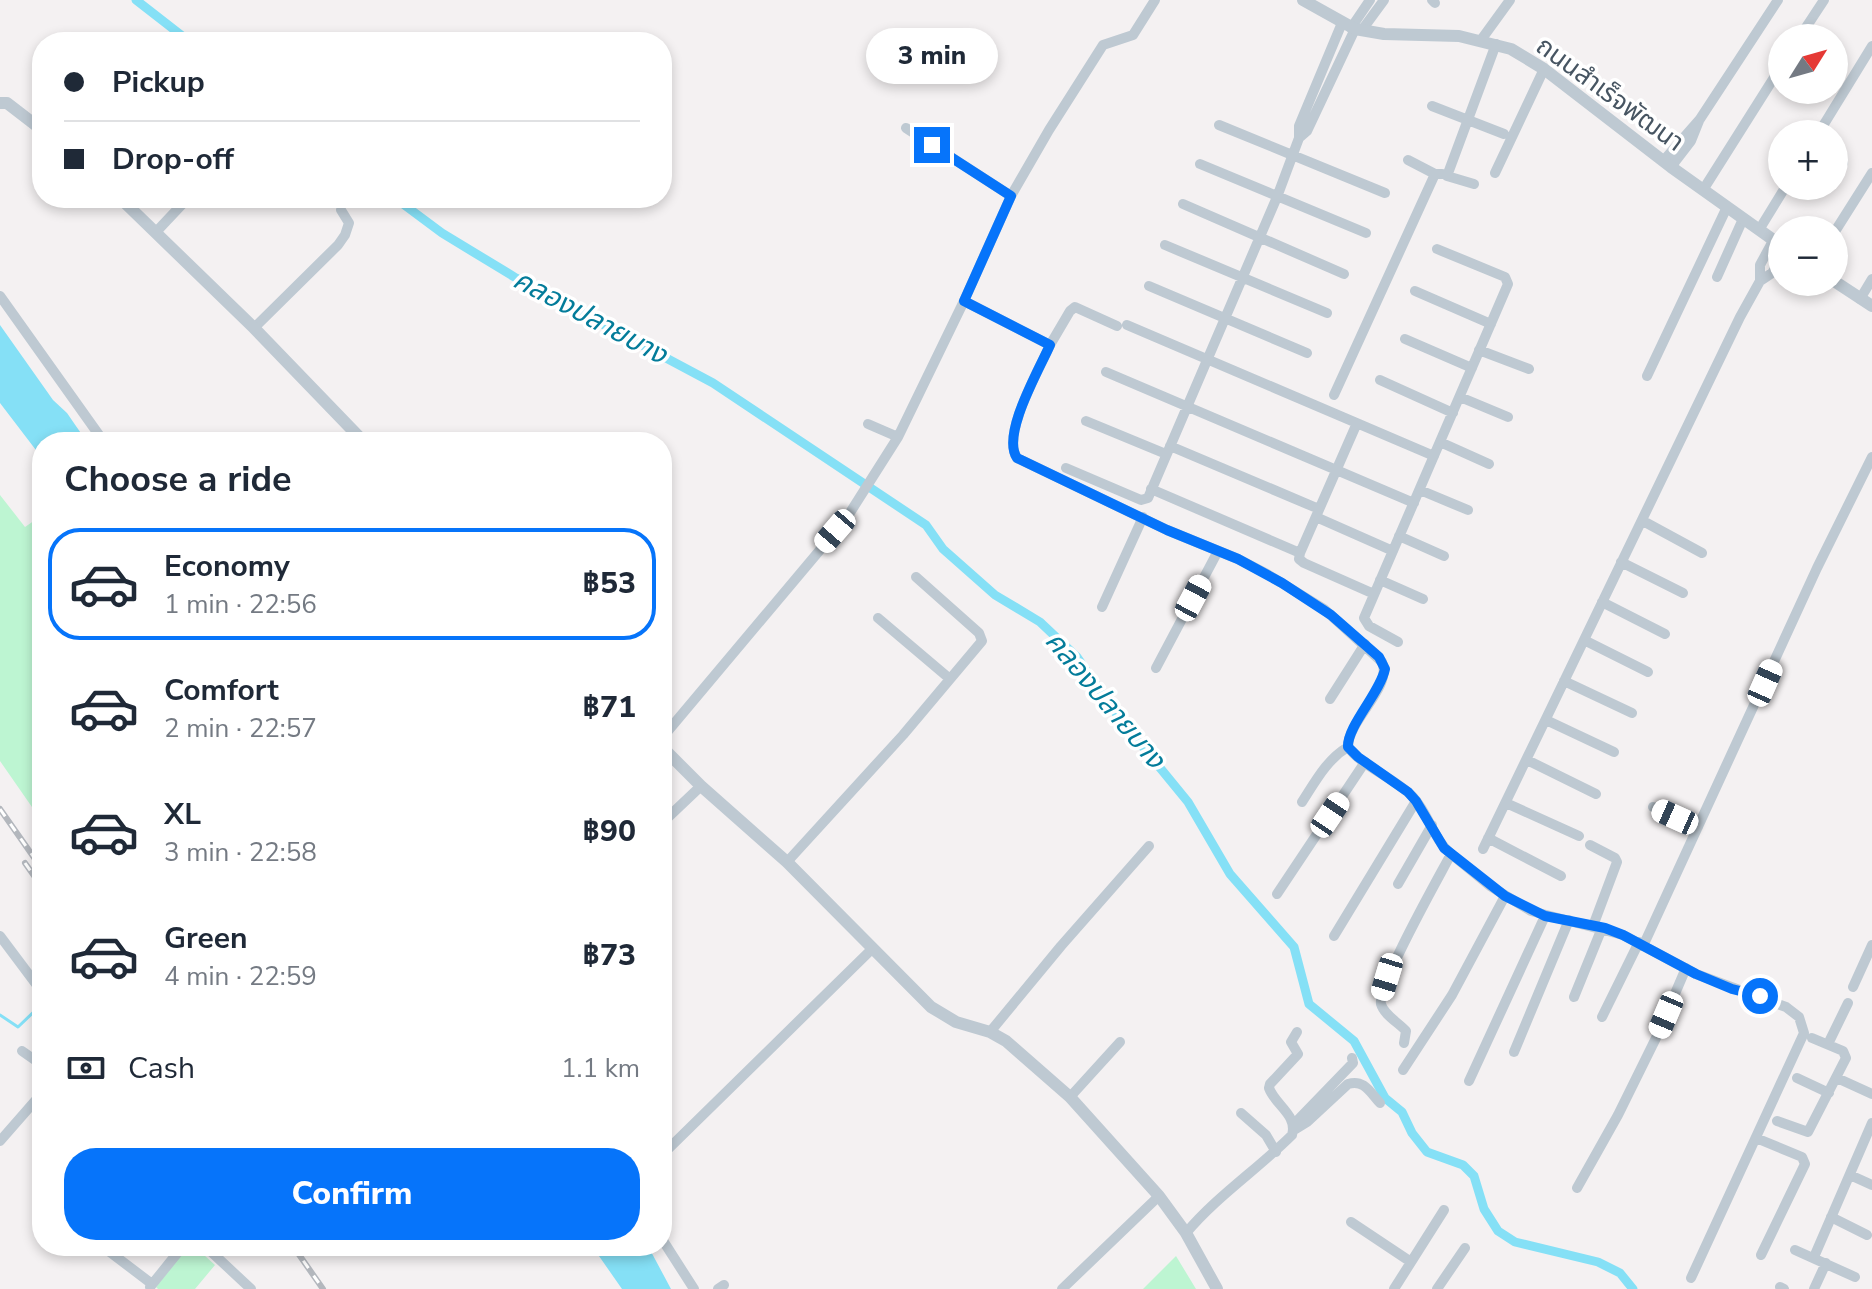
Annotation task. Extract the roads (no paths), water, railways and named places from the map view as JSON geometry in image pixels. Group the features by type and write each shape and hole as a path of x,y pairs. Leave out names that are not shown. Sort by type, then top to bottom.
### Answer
{"street":[{"path":"672,726 846,519 863,494 898,437 1011,196 1103,45 1133,35 1155,0"},
{"name":"ถนนสำเร็จพัฒนา","path":"1303,0 1352,28 1481,40 1511,49 1544,69 1768,236"},
{"path":"1066,468 1141,500 1148,498 1277,197 1299,138 1307,131 1318,94 1370,0"},
{"path":"1352,28 1384,0"},
{"path":"1481,40 1510,0"},
{"path":"1668,164 1697,131 1700,119 1778,0"},
{"path":"1808,24 1824,0"},
{"path":"1447,176 1496,44"},
{"path":"1827,120 1872,46"},
{"path":"1495,173 1544,69"},
{"path":"1703,190 1768,87"},
{"path":"0,103 7,103 32,122"},
{"path":"1432,106 1504,134"},
{"path":"1219,125 1385,193"},
{"path":"906,128 1011,196"},
{"path":"1408,160 1435,174 1474,184"},
{"path":"1200,164 1366,233"},
{"path":"1846,216 1872,173"},
{"path":"1334,395 1435,174"},
{"path":"1759,230 1777,200"},
{"path":"1183,204 1344,274"},
{"path":"1647,376 1727,207"},
{"path":"131,208 254,328 354,432"},
{"path":"156,232 179,208"},
{"path":"254,328 338,245 349,223 341,210"},
{"path":"1717,277 1743,219"},
{"path":"1165,245 1327,313"},
{"path":"1398,642 1365,622 1364,618 1508,280 1437,249"},
{"path":"1561,876 1485,843 1760,281 1760,265 1768,255"},
{"path":"1760,281 1768,276"},
{"path":"1860,299 1872,279"},
{"path":"1149,286 1307,353"},
{"path":"1415,291 1491,324"},
{"path":"1848,291 1872,306"},
{"path":"0,296 97,432"},
{"path":"964,301 1050,345"},
{"path":"1348,747 1350,735 1383,679 1385,669 1379,657 1324,609 1298,592 1218,551 1026,463 1014,454 1013,433 1050,345 1075,307 1207,359 1434,456"},
{"path":"1405,339 1472,368"},
{"path":"1479,350 1529,369"},
{"path":"1106,372 1414,503"},
{"path":"1380,380 1453,413"},
{"path":"1460,397 1508,417"},
{"path":"1086,421 1168,450 1318,513 1393,551"},
{"path":"1357,423 1299,559 1374,594"},
{"path":"868,424 898,437"},
{"path":"1440,442 1489,464"},
{"path":"1602,1017 1698,827 1817,568 1872,457"},
{"path":"1151,489 1300,553"},
{"path":"1420,490 1468,510"},
{"path":"1102,607 1143,517"},
{"path":"1643,521 1702,553"},
{"path":"1399,536 1444,556"},
{"path":"1156,668 1218,551"},
{"path":"1621,562 1683,593"},
{"path":"787,862 980,646 982,637 916,577"},
{"path":"1380,580 1423,599"},
{"path":"1602,602 1665,634"},
{"path":"878,618 950,679"},
{"path":"1584,640 1648,672"},
{"path":"1330,699 1365,644"},
{"path":"1564,681 1632,713"},
{"path":"1546,720 1614,752"},
{"path":"1348,747 1416,801 1438,840 1451,854 1505,896 1545,916 1598,927 1641,943 1717,983 1786,1007 1802,1022 1804,1033 1691,1278"},
{"path":"1302,802 1327,764 1348,747"},
{"path":"672,757 787,862 931,1007 943,1016 990,1032 1006,1041 1070,1097 1159,1196 1186,1233 1217,1289"},
{"path":"1527,760 1596,794"},
{"path":"1277,894 1365,762"},
{"path":"672,814 701,786"},
{"path":"1334,936 1416,801"},
{"path":"1506,803 1579,836"},
{"path":"1653,807 1698,827"},
{"path":"1398,884 1432,825"},
{"path":"1574,997 1617,862 1590,845"},
{"path":"990,1032 1149,846"},
{"path":"1404,1043 1406,1031 1383,1008 1381,996 1397,956 1451,854"},
{"path":"1403,1070 1452,995 1505,896"},
{"path":"1469,1081 1545,916"},
{"path":"1514,1052 1569,920"},
{"path":"0,936 32,979"},
{"path":"1853,987 1872,945"},
{"path":"672,1145 872,949"},
{"path":"1577,1188 1618,1115 1686,968"},
{"path":"1828,1044 1848,1003"},
{"path":"1294,1127 1269,1088 1298,1054 1291,1042 1297,1032"},
{"path":"1777,1121 1808,1132 1837,1078 1847,1054 1812,1038"},
{"path":"1070,1097 1120,1042"},
{"path":"22,1051 32,1058"},
{"path":"1186,1233 1205,1211 1276,1152 1294,1127 1353,1063 1352,1058"},
{"path":"1797,1078 1829,1093"},
{"path":"1837,1078 1872,1094"},
{"path":"1294,1127 1307,1122 1348,1084 1355,1082 1364,1085 1380,1103"},
{"path":"0,1141 32,1104"},
{"path":"1241,1113 1262,1131 1276,1152"},
{"path":"1814,1257 1872,1123"},
{"path":"1756,1138 1802,1157 1805,1164 1761,1255"},
{"path":"1850,1175 1872,1185"},
{"path":"1062,1289 1159,1196"},
{"path":"1394,1289 1444,1210"},
{"path":"1831,1217 1867,1235"},
{"path":"1351,1222 1411,1262"},
{"path":"1437,1289 1465,1248"},
{"path":"1795,1250 1855,1277"},
{"path":"672,1255 694,1289"},
{"path":"114,1256 150,1287 175,1256"},
{"path":"216,1256 251,1289"},
{"path":"1814,1289 1826,1263"}],"water":[{"path":"0,325 53,400 80,432 32,432 32,445 0,403"},
{"path":"599,1256 653,1256 671,1289 622,1289"}],"waterway":[{"name":"คลองปลายบาง","path":"136,0 177,32"},
{"name":"คลองปลายบาง","path":"408,208 442,233 516,278 713,383 926,525 943,549 995,595 1040,622 1077,657 1120,719 1188,802 1230,874 1294,947 1309,1004 1354,1041 1385,1098 1402,1112 1412,1133 1427,1152 1463,1165 1474,1176 1484,1209 1498,1231 1515,1242 1598,1262 1620,1273 1633,1289"},
{"path":"0,1015 18,1027 32,1014"}],"railway":[{"path":"0,809 32,855"},
{"path":"25,863 32,873"},
{"path":"300,1256 323,1289"}]}
